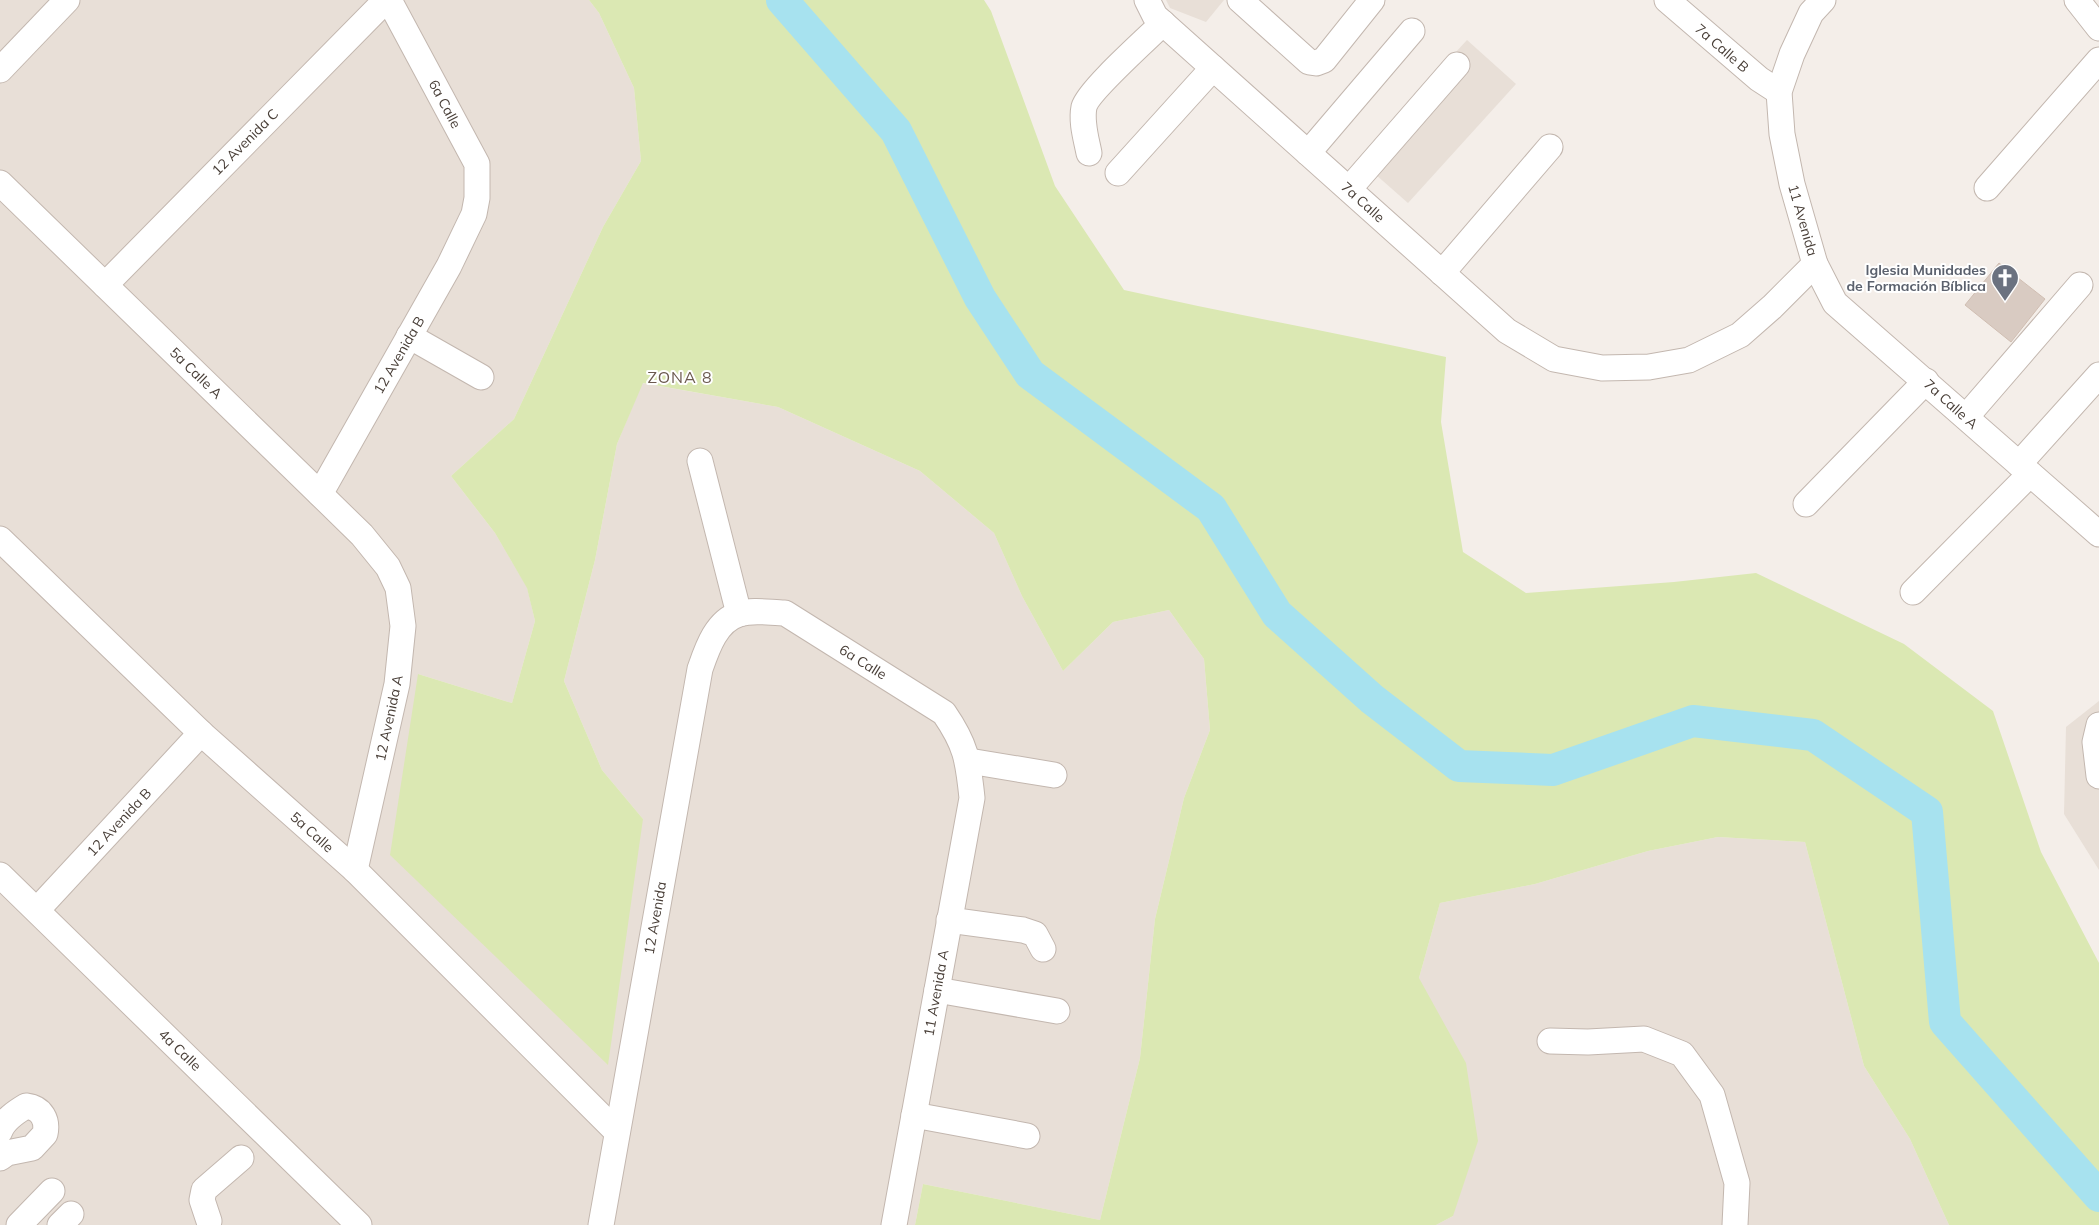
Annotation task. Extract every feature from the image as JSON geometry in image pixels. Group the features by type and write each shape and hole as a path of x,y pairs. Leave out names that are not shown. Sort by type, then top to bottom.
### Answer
{"street":[{"path":"0,70 67,0"},
{"name":"6a Calle","path":"387,0 477,164 477,198 474,214"},
{"name":"12 Avenida C","path":"104,285 387,0"},
{"name":"7a Calle","path":"1147,0 1155,16 1507,332 1554,359 1602,368"},
{"path":"1243,1 1309,62 1316,63 1324,60 1372,0"},
{"name":"7a Calle B","path":"1667,0 1759,79 1779,92"},
{"name":"11 Avenida","path":"1602,368 1649,367 1689,360 1740,334 1772,307 1815,264 1790,176 1782,134 1779,92 1792,54 1811,14 1823,0"},
{"path":"2077,0 2099,28"},
{"path":"1089,153 1082,119 1084,105 1106,78 1163,23"},
{"path":"1308,153 1412,31"},
{"path":"1987,188 2099,60"},
{"path":"1348,190 1457,66"},
{"path":"1118,173 1213,68"},
{"path":"1442,273 1550,147"},
{"name":"5a Calle A","path":"0,183 362,535 388,567"},
{"name":"12 Avenida B","path":"320,494 449,266 474,214"},
{"name":"7a Calle A","path":"1815,264 1835,303 2099,534"},
{"path":"1966,417 2080,285"},
{"path":"409,336 481,377"},
{"path":"1913,592 2024,469 2099,375"},
{"path":"1806,504 1926,382"},
{"path":"700,461 734,616"},
{"name":"5a Calle","path":"0,539 201,733 355,870 617,1132"},
{"name":"12 Avenida A","path":"355,870 397,684 403,626 398,588 388,567"},
{"name":"6a Calle","path":"734,616 755,612 786,614 944,713 958,733 968,761"},
{"name":"12 Avenida","path":"601,1225 700,669 709,642 734,616"},
{"name":"12 Avenida B","path":"37,910 201,733"},
{"path":"2097,734 2099,776"},
{"path":"968,761 1054,775"},
{"name":"11 Avenida A","path":"894,1225 972,798 968,761"},
{"name":"4a Calle","path":"0,875 359,1225"},
{"path":"949,920 1023,930 1035,934 1043,949"},
{"path":"937,990 1057,1011"},
{"path":"1550,1041 1588,1042 1644,1039 1682,1054 1712,1095 1737,1183 1735,1225"},
{"path":"0,1132 2,1125 26,1106 33,1107 45,1119 45,1134 32,1148 6,1154 0,1158"},
{"path":"914,1115 1027,1136"},
{"path":"213,1224 202,1200 204,1190 241,1158"},
{"path":"19,1225 52,1191"}],"shaded area":[{"path":"0,0 589,0 599,13 634,88 641,161 603,227 514,419 451,476 495,533 527,587 535,621 512,703 418,674 643,819 602,770 564,681 595,560 617,444 642,383 778,407 920,471 994,533 1022,596 1063,671 1113,622 1169,610 1204,659 1210,730 1184,798 1155,919 1140,1058 1100,1220 923,1184 915,1225 0,1225"},
{"path":"1166,0 1224,0 1206,22 1170,8"},
{"path":"1467,40 1516,84 1408,203 1358,159"},
{"path":"2099,701 2099,870 2064,814 2066,727"},
{"path":"1718,837 1805,842 1864,1066 1910,1139 1949,1225 1436,1225 1453,1216 1419,978 1440,903 1535,884 1648,851"}],"green space":[{"path":"589,0 984,0 991,11 1055,186 1124,290 1446,357 1441,422 1463,552 1526,593 1674,582 1756,573 1904,644 1993,711 2041,852 2099,963 2099,1225 1949,1225 1910,1139 1864,1066 1805,842 1718,837 1648,851 1535,884 1440,903 1419,978 1466,1063 1478,1141 1453,1216 1436,1225 915,1225 923,1184 1100,1220 1140,1058 1155,919 1184,798 1210,730 1204,659 1169,610 1113,622 1063,671 1022,596 994,533 920,471 778,407 643,383 617,444 595,560 564,681 602,770 643,819 608,1065 390,855 418,674 512,703 535,621 527,588 495,533 451,476 514,419 603,227 641,161 634,88 599,13"}],"building":[{"name":"Iglesia Munidades de Formación Bíblica","path":"1999,263 2045,299 2011,342 1965,305"}],"waterway":[{"path":"782,0 896,131 980,298 1030,374 1211,508 1277,614 1372,699 1459,766 1553,770 1693,721 1813,735 1927,812 1945,1022 2099,1196"}],"place":[{"name":"Iglesia Munidades de Formación Bíblica","path":"2005,302"}],"district":[{"name":"ZONA 8","path":"680,377"}]}
